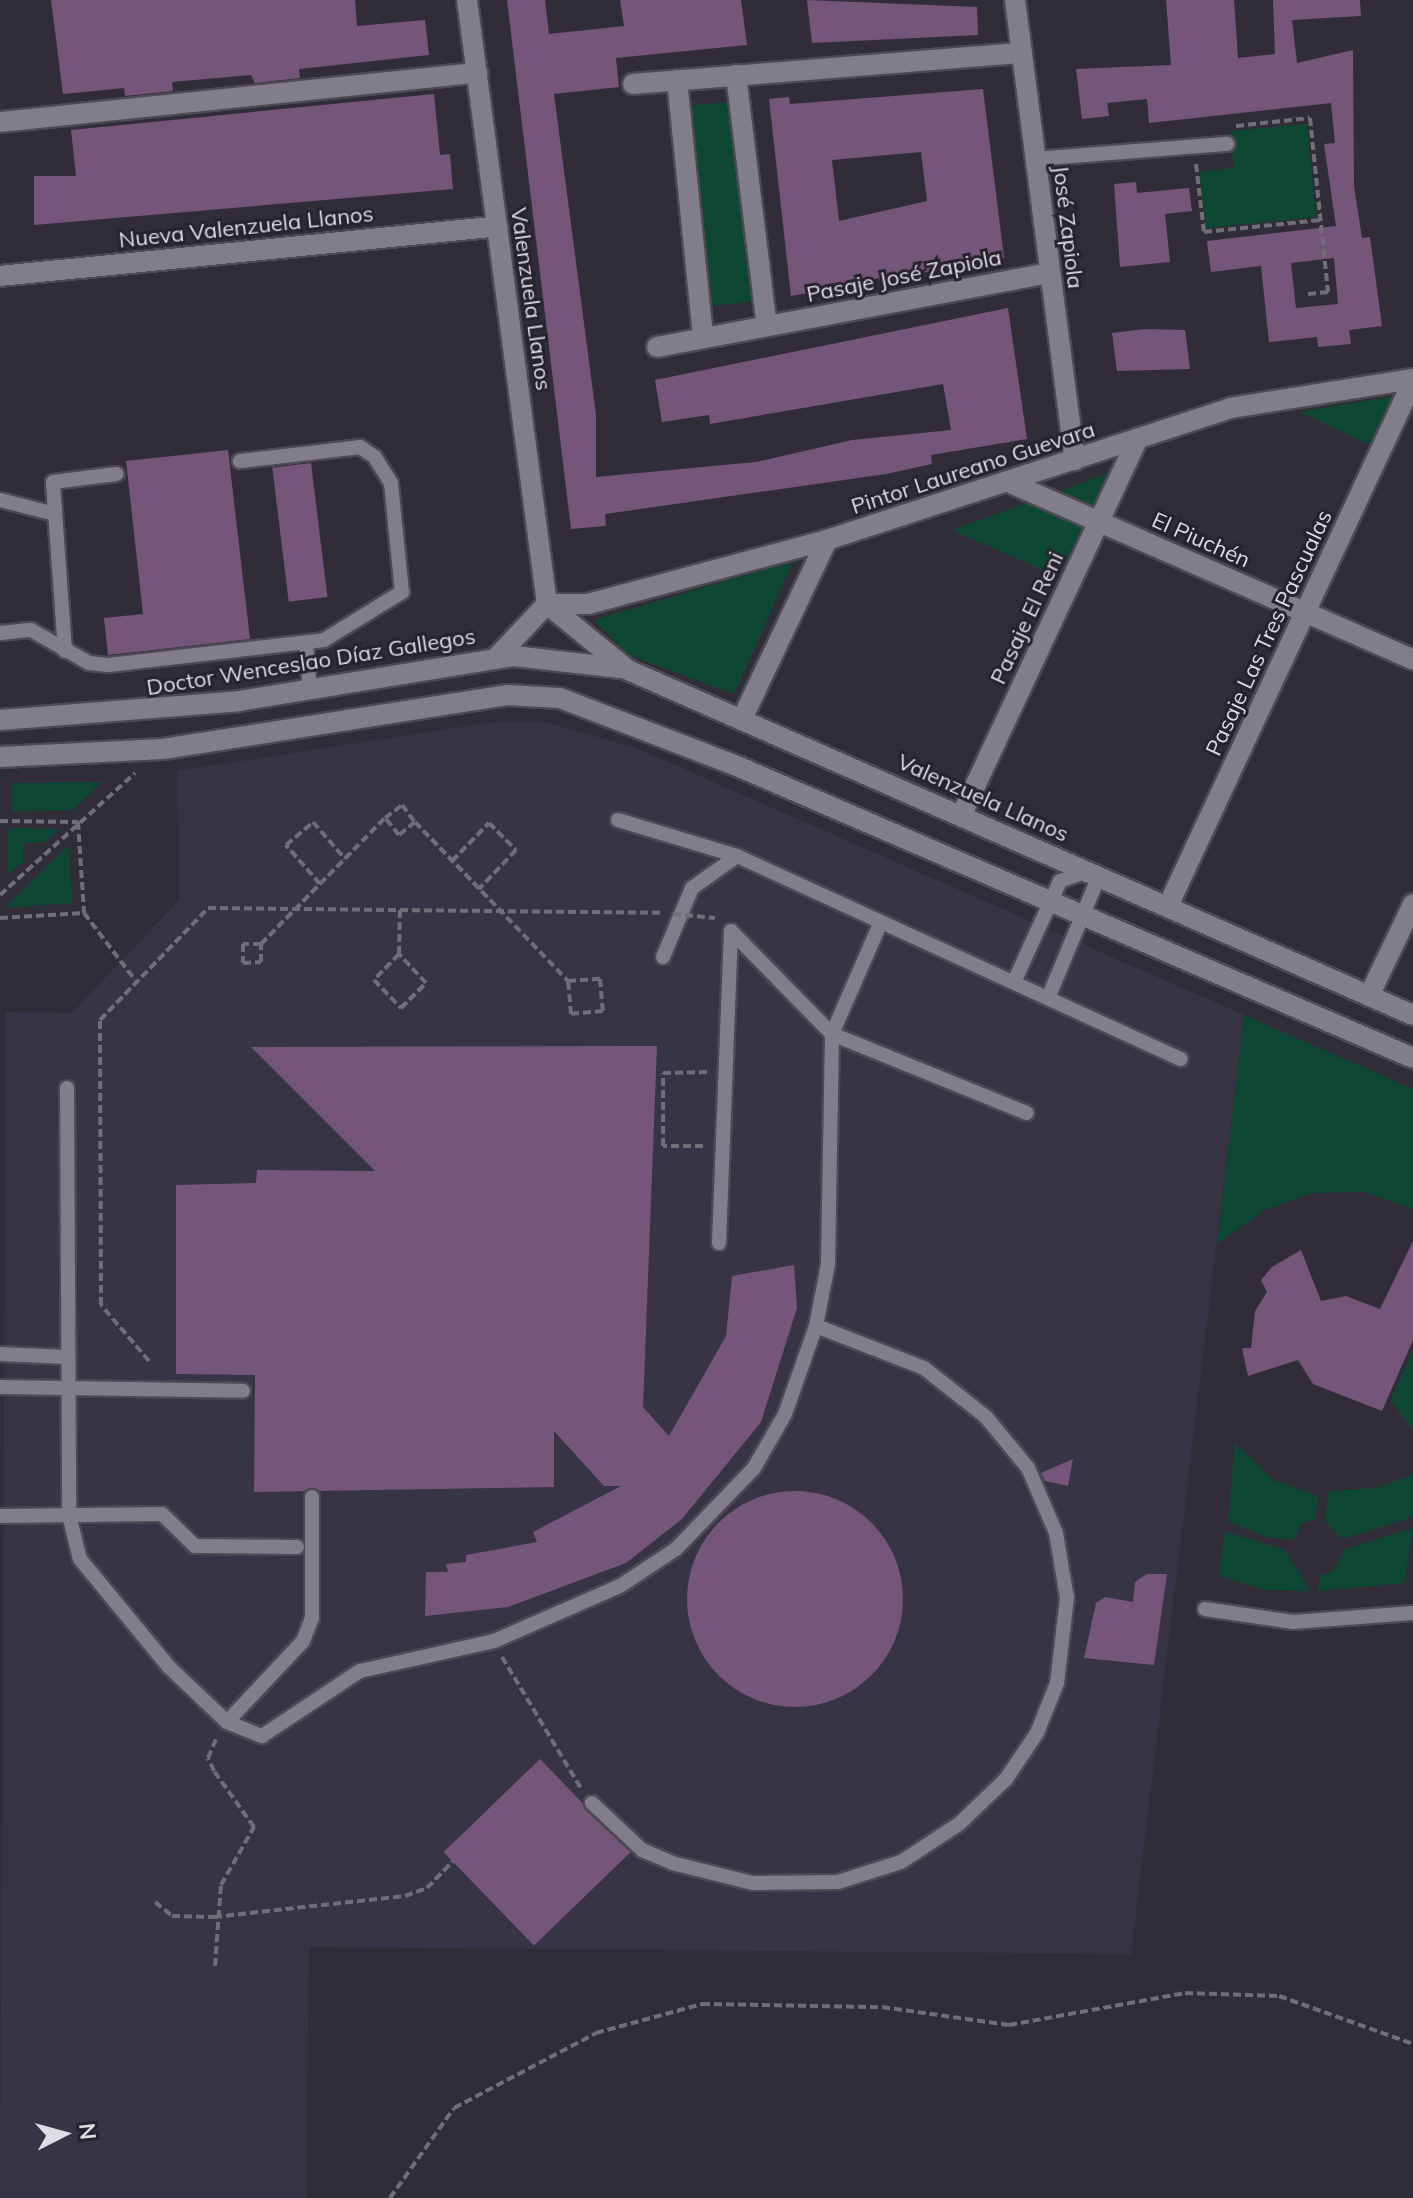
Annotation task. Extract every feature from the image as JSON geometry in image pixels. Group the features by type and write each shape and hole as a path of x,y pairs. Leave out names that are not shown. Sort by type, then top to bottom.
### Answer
{"street":[{"name":"Valenzuela Llanos","path":"467,0 547,604 628,670 743,717 1413,1015"},
{"name":"José Zapiola","path":"1015,0 1075,460"},
{"path":"633,84 1022,53"},
{"path":"0,122 477,73"},
{"path":"736,75 767,326"},
{"path":"677,80 703,338"},
{"name":"Nueva Valenzuela Llanos","path":"0,276 497,226"},
{"name":"Pasaje José Zapiola","path":"657,347 1049,273"},
{"name":"Pintor Laureano Guevara","path":"547,604 588,604 827,540 1013,484 1230,408 1413,380"},
{"name":"Pasaje Las Tres Pascualas","path":"1168,906 1413,380"},
{"name":"Pasaje El Reni","path":"961,816 1137,441"},
{"name":"El Piuchén","path":"1013,484 1413,660"},
{"path":"743,717 827,540"},
{"path":"495,659 547,604"},
{"name":"Doctor Wenceslao Díaz Gallegos","path":"0,720 160,711 310,691 495,659 565,657 628,670"},
{"path":"0,757 163,749 507,695 595,708 1046,904 1413,1058"},
{"path":"1369,996 1413,904"}],"lane":[{"path":"1035,159 1227,144"},
{"path":"4,632 31,630 65,651 109,665 306,643 359,625 404,587 391,483 360,447 240,461"},
{"path":"65,651 53,482 116,474"},
{"path":"0,500 55,514"},
{"path":"306,643 310,691"},
{"path":"618,820 737,856 1181,1059"},
{"path":"663,957 692,888 737,856"},
{"path":"1014,982 1046,904 1060,881 1094,873"},
{"path":"1048,998 1094,873"},
{"path":"67,1088 69,1515 80,1559 169,1667 227,1722 262,1736 360,1671 494,1641 620,1586 676,1549 754,1468 785,1414 816,1326 828,1264 832,1034 880,924"},
{"path":"719,1243 723,1072 731,931 832,1034 1027,1113"},
{"path":"592,1803 642,1850 672,1863 753,1883 838,1882 901,1862 959,1824 1006,1779 1037,1733 1057,1683 1067,1598 1056,1533 1028,1468 986,1417 924,1368 816,1326"},
{"path":"0,1354 67,1357"},
{"path":"0,1387 243,1391"},
{"path":"227,1722 303,1641 312,1618 312,1497"},
{"path":"0,1516 162,1514 195,1546 297,1547"},
{"path":"1205,1609 1293,1622 1413,1613"}],"path":[{"path":"1227,144 1226,127 1310,118 1328,292 1308,294"},
{"path":"1194,146 1204,232 1320,220"},
{"path":"0,895 163,749"},
{"path":"261,944 243,944 243,963 261,962 261,944 385,818 402,805 568,981 571,1014 603,1011 600,979 568,981"},
{"path":"385,818 399,835 415,822"},
{"path":"0,821 78,822"},
{"path":"78,822 84,913 136,981"},
{"path":"320,884 286,845 313,822 345,859"},
{"path":"452,861 489,823 516,850 479,889"},
{"path":"149,1361 101,1305 100,1020 208,908 673,914 715,918"},
{"path":"399,954 426,983 401,1008 374,980 399,954 400,910"},
{"path":"0,918 84,913"},
{"path":"723,1072 663,1073 663,1146 723,1146"},
{"path":"494,1641 552,1751 592,1803"},
{"path":"215,1966 214,1917 221,1885 254,1837 251,1815 208,1758 227,1722"},
{"path":"155,1902 172,1916 214,1917 405,1896 427,1888 453,1861"},
{"path":"390,2198 454,2108 596,2033 702,2004 882,2007 1009,2025 1185,1993 1279,1996 1413,2044"}],"shaded area":[{"path":"493,722 545,722 636,748 1244,1015 1131,1954 309,1947 306,2198 0,2198 6,1012 72,1013 179,900 177,771"}],"green space":[{"path":"737,101 758,301 710,306 689,106"},
{"path":"1307,124 1316,217 1206,228 1199,172 1234,168 1230,131"},
{"path":"1395,396 1372,446 1299,412"},
{"path":"1109,473 1058,577 952,530"},
{"path":"793,561 734,694 628,655 594,620"},
{"path":"102,782 73,810 12,811 12,783"},
{"path":"8,828 58,829 45,842 23,843 23,862 7,875"},
{"path":"68,845 72,903 4,908"},
{"path":"1244,1015 1413,1089 1413,1209 1364,1192 1312,1193 1265,1210 1217,1244"},
{"path":"1413,1350 1413,1430 1390,1400"},
{"path":"1235,1443 1273,1480 1318,1496 1315,1519 1301,1524 1295,1539 1268,1538 1228,1521"},
{"path":"1413,1474 1413,1517 1343,1539 1325,1521 1328,1491 1378,1488"},
{"path":"1413,1528 1404,1583 1318,1591 1320,1575 1333,1571 1345,1549"},
{"path":"1224,1531 1285,1550 1310,1591 1265,1590 1219,1576"}],"building":[{"path":"51,0 355,0 357,26 425,20 429,55 299,69 300,78 255,83 251,75 172,82 173,91 125,96 124,88 63,94"},
{"path":"507,0 545,0 549,34 624,26 620,0 741,0 747,45 616,58 619,87 554,94 596,415 596,477 756,462 852,440 951,430 943,384 710,424 709,415 662,422 655,380 1008,308 1027,439 931,455 932,464 886,474 605,514 606,526 571,529"},
{"path":"807,0 977,7 978,35 812,43"},
{"path":"1166,0 1234,0 1238,58 1275,54 1273,0 1360,0 1361,16 1292,20 1297,63 1353,50 1354,186 1362,238 1370,237 1382,326 1349,330 1351,344 1318,347 1317,337 1269,342 1261,266 1211,272 1207,241 1336,226 1324,144 1335,143 1331,103 1149,123 1147,99 1107,103 1109,116 1082,119 1076,69 1171,65","holes":["1334,258 1338,304 1296,308 1291,263"]},
{"path":"983,89 1004,258 791,296 769,99 789,97 790,104","holes":["921,152 927,201 839,221 832,160"]},
{"path":"434,94 440,155 450,154 453,189 34,225 34,176 76,176 71,130"},
{"path":"1136,182 1137,193 1189,188 1192,211 1165,214 1170,262 1120,267 1114,184"},
{"path":"1145,329 1185,330 1190,369 1117,371 1112,333"},
{"path":"228,450 250,639 108,655 104,618 143,614 126,461"},
{"path":"311,463 327,597 289,602 272,468"},
{"path":"657,1046 643,1407 669,1436 726,1336 732,1276 794,1265 797,1308 761,1422 682,1519 626,1563 508,1607 425,1616 426,1572 448,1572 446,1564 466,1562 466,1555 537,1542 533,1532 621,1486 604,1486 554,1431 554,1487 254,1492 255,1375 176,1374 176,1185 256,1183 257,1170 375,1171 251,1047"},
{"path":"1413,1241 1413,1340 1382,1411 1313,1384 1298,1360 1248,1376 1242,1348 1251,1348 1255,1311 1267,1292 1261,1280 1272,1267 1301,1250 1321,1301 1346,1296 1380,1309"},
{"path":"1073,1459 1068,1486 1045,1481 1041,1473"},
{"path":"795,1491 836,1499 872,1522 895,1558 903,1599 895,1640 872,1676 836,1699 795,1707 754,1699 718,1676 695,1640 687,1599 695,1558 718,1522 754,1499"},
{"path":"1147,1574 1167,1574 1154,1665 1084,1658 1096,1603 1105,1597 1133,1602 1135,1582"},
{"path":"540,1759 630,1853 534,1946 444,1852"}]}
